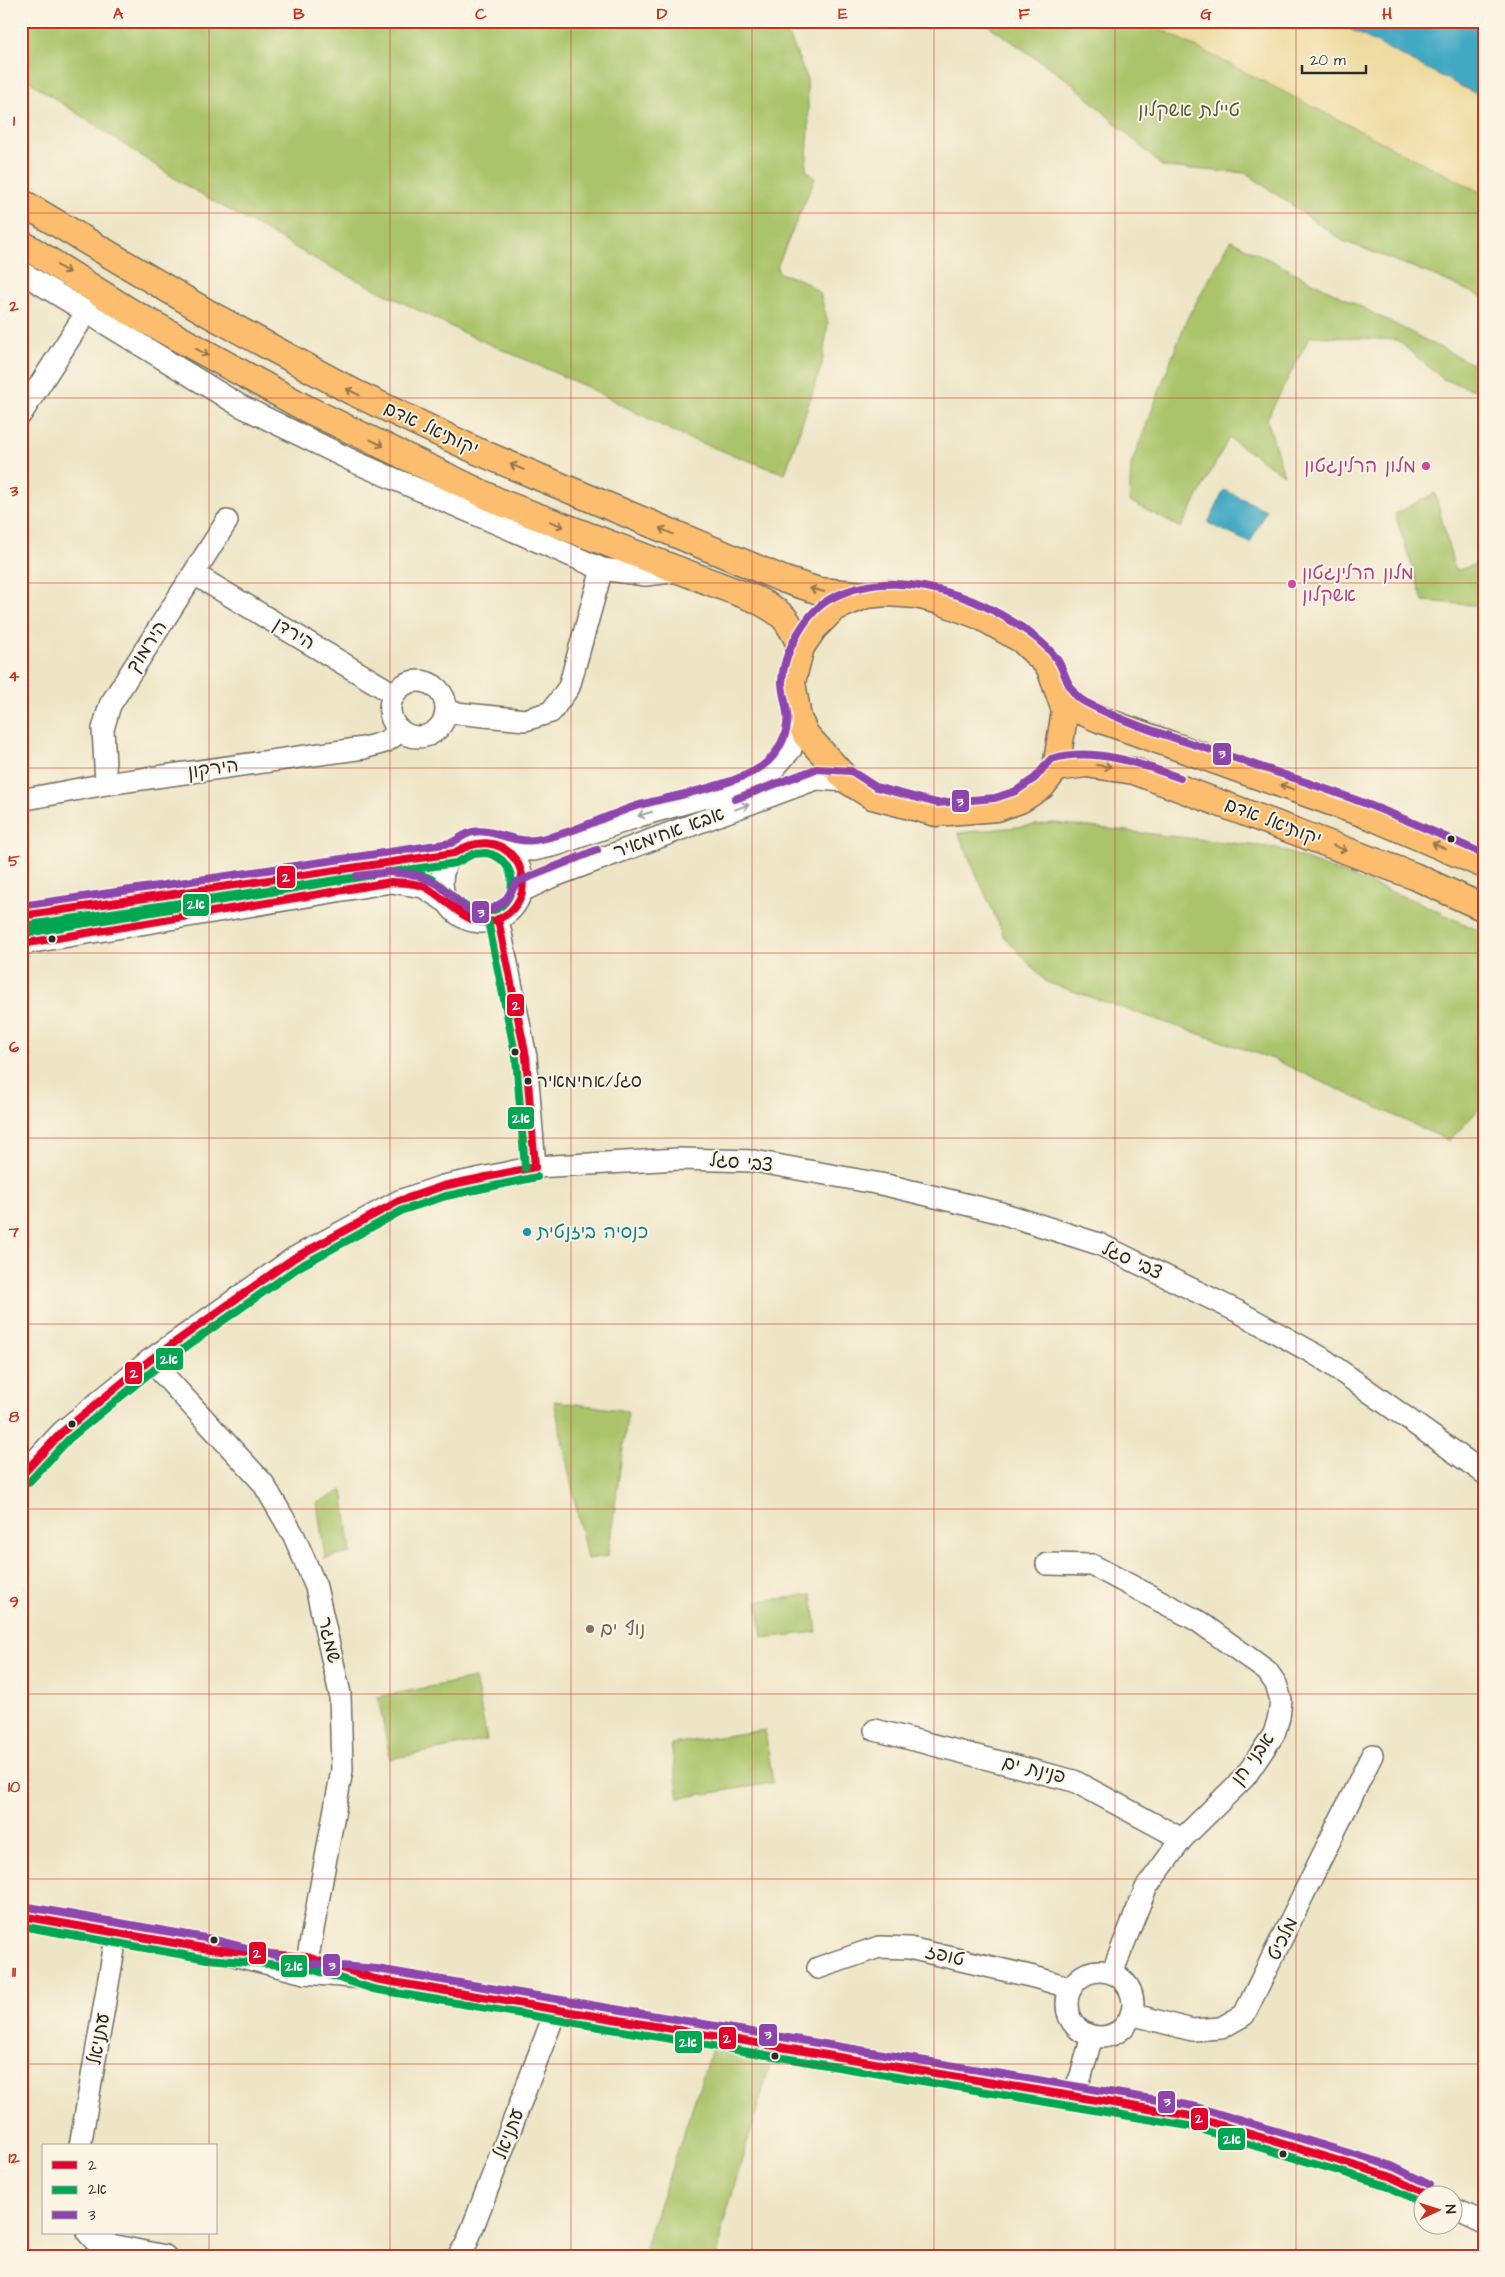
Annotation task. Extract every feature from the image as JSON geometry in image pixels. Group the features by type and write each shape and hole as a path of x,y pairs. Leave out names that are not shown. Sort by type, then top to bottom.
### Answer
{"main road":[{"name":"יקותיאל אדם","path":"21,202 213,316 352,392 468,446 785,580 819,591 866,595"},
{"name":"יקותיאל אדם","path":"21,243 129,311 307,409 502,503 778,610 792,627 801,648"},
{"path":"887,593 916,595 958,606 1002,627 1038,653 1049,666 1065,710 1056,768 1042,786 1020,800 997,808 936,813 872,796 848,781 806,735 798,718 792,682 801,648 834,608 866,595 887,593"},
{"name":"יקותיאל אדם","path":"1060,692 1076,709 1099,719 1370,816 1484,865"},
{"name":"יקותיאל אדם","path":"1056,768 1086,764 1134,771 1404,873 1484,908"}],"street":[{"path":"21,272 239,405 355,462 602,569 644,575 680,571"},
{"path":"21,414 86,313"},
{"name":"הירמוך","path":"106,784 103,729 110,705 227,521"},
{"path":"446,712 525,720 551,712 568,687 602,569"},
{"name":"הירדן","path":"194,574 394,694"},
{"path":"423,681 438,689 446,704 446,712 439,728 425,736 409,735 401,731 395,726 390,710 394,694 407,683 423,681"},
{"name":"אבא אחימאיר","path":"506,849 534,850 556,845 638,816 742,787 769,774 791,749 798,718"},
{"name":"הירקון","path":"21,800 106,784 364,748 385,742 401,731"},
{"name":"אבא אחימאיר","path":"522,891 557,875 816,780 848,781"},
{"path":"21,916 454,853 474,842 488,842 506,849 520,866 523,879 522,891 512,910 498,920 486,923 472,922 461,917 443,895 442,876 445,866 454,853"},
{"path":"21,944 391,882 423,887 448,903"},
{"path":"498,920 526,1057 535,1167"},
{"name":"צבי סגל","path":"21,1476 62,1432 150,1360 294,1258 399,1201 443,1186 535,1167 679,1160 754,1162 886,1185 998,1212 1090,1242 1239,1312 1322,1358 1484,1473"},
{"name":"שמגר","path":"150,1360 263,1483 294,1536 316,1587 340,1694 342,1770 306,1965"},
{"name":"אבני חן","path":"1047,1564 1092,1565 1198,1622 1267,1671 1276,1684 1281,1700 1274,1734 1245,1776 1182,1839 1146,1888 1112,1973"},
{"name":"פנינת ים","path":"875,1730 1074,1781 1182,1839"},
{"name":"מלכיט","path":"1132,2014 1192,2030 1221,2028 1244,2015 1372,1755"},
{"path":"21,1916 556,2010 1191,2116 1389,2176 1412,2187"},
{"name":"עתניאל","path":"80,2144 117,1932"},
{"name":"טופז","path":"818,1968 878,1947 908,1948 1034,1977 1071,1988"},
{"path":"1103,1971 1112,1973 1127,1986 1132,1995 1132,2014 1127,2023 1112,2035 1092,2036 1075,2026 1070,2017 1068,1998 1071,1988 1084,1975 1103,1971"},
{"name":"עתניאל","path":"458,2256 466,2245 556,2010"},
{"path":"1072,2095 1081,2076 1092,2036"},
{"path":"1462,2213 1484,2223"},
{"path":"89,2234 96,2242 165,2256"}],"green space":[{"path":"21,21 760,21 790,37 807,79 809,130 806,169 815,178 777,267 779,273 802,280 820,293 828,323 822,364 785,474 682,436 585,386 462,332 319,261 185,185 21,76"},
{"name":"טיילת אשקלון","path":"982,21 1145,21 1484,194 1484,298 1433,275 1343,241 1246,173 1163,167 1073,84"},
{"path":"1231,240 1484,370 1484,393 1443,379 1397,340 1310,336 1267,419 1284,475 1229,438 1181,528 1129,501 1131,465 1186,321"},
{"path":"1435,493 1455,571 1484,562 1484,606 1423,601 1395,514"},
{"path":"1054,823 1277,848 1418,902 1484,933 1484,1104 1449,1141 1273,1059 1046,982 1004,936 958,833"},
{"path":"554,1401 628,1411 608,1556 587,1559"},
{"path":"343,1490 351,1553 325,1558 317,1503"},
{"path":"812,1595 817,1632 762,1638 758,1601"},
{"path":"475,1678 487,1740 390,1759 378,1697"},
{"path":"765,1730 773,1783 679,1798 671,1744"},
{"path":"713,2046 770,2065 721,2232 718,2256 642,2256"}],"sand":[{"path":"1145,21 1358,21 1484,81 1484,194"}],"water":[{"path":"1334,21 1484,21 1484,98"},
{"path":"1224,490 1266,510 1250,543 1208,523"}],"transit line":[{"name":"3","path":"21,906 451,843 467,834 480,831 527,840 548,838 636,806 735,780 761,767 773,756 782,743 787,728 782,686 783,671 791,646 805,623 822,604 832,598 848,591 879,584 911,585 944,591 972,601 1014,622 1040,641 1050,651 1058,661 1068,684 1075,694 1085,702 1103,711 1160,733 1357,800 1484,854"},
{"name":"3","path":"735,799 816,769 851,771 876,787 937,803 995,798 1016,791 1035,778 1051,759 1084,755 1117,758 1134,762 1180,778"},
{"name":"2","path":"21,916 454,853 470,846 486,843 502,847 509,852 521,870 523,879 522,892 516,906 504,916 492,921 482,922 462,914 435,893 421,885 391,882 21,944"},
{"name":"3","path":"357,876 390,872 417,875 438,884 473,912 487,912 505,901 517,882 597,850"},
{"name":"2א","path":"486,853 497,857 505,864 510,873 512,883 510,893 505,902 497,909 485,912 469,909 427,877 392,872 456,863 473,854 486,853"},
{"name":"2א","path":"21,934 372,875 22,926"},
{"name":"2","path":"498,919 526,1057 535,1167"},
{"name":"2א","path":"488,921 516,1058 525,1168"},
{"name":"2","path":"21,1476 62,1432 150,1360 294,1258 399,1201 443,1186 535,1167"},
{"name":"2א","path":"28,1483 69,1439 156,1368 299,1267 403,1210 446,1196 537,1177"},
{"name":"3","path":"23,1906 211,1939 307,1963 377,1969 1193,2106 1392,2166 1428,2184"},
{"name":"2","path":"21,1916 209,1949 307,1957 375,1979 1191,2116 1389,2176 1412,2187"},
{"name":"2א","path":"21,1926 207,1959 305,1967 373,1989 1189,2126 1385,2185 1412,2198"}],"place":[{"name":"מלון הרלינגטון","path":"1426,466"},
{"name":"מלון הרלינגטון אשקלון","path":"1292,584"},
{"name":"סגל/אחימאיר","path":"528,1081"},
{"name":"כנסיה ביזנטית","path":"527,1232"},
{"name":"נוף ים","path":"590,1629"}]}
